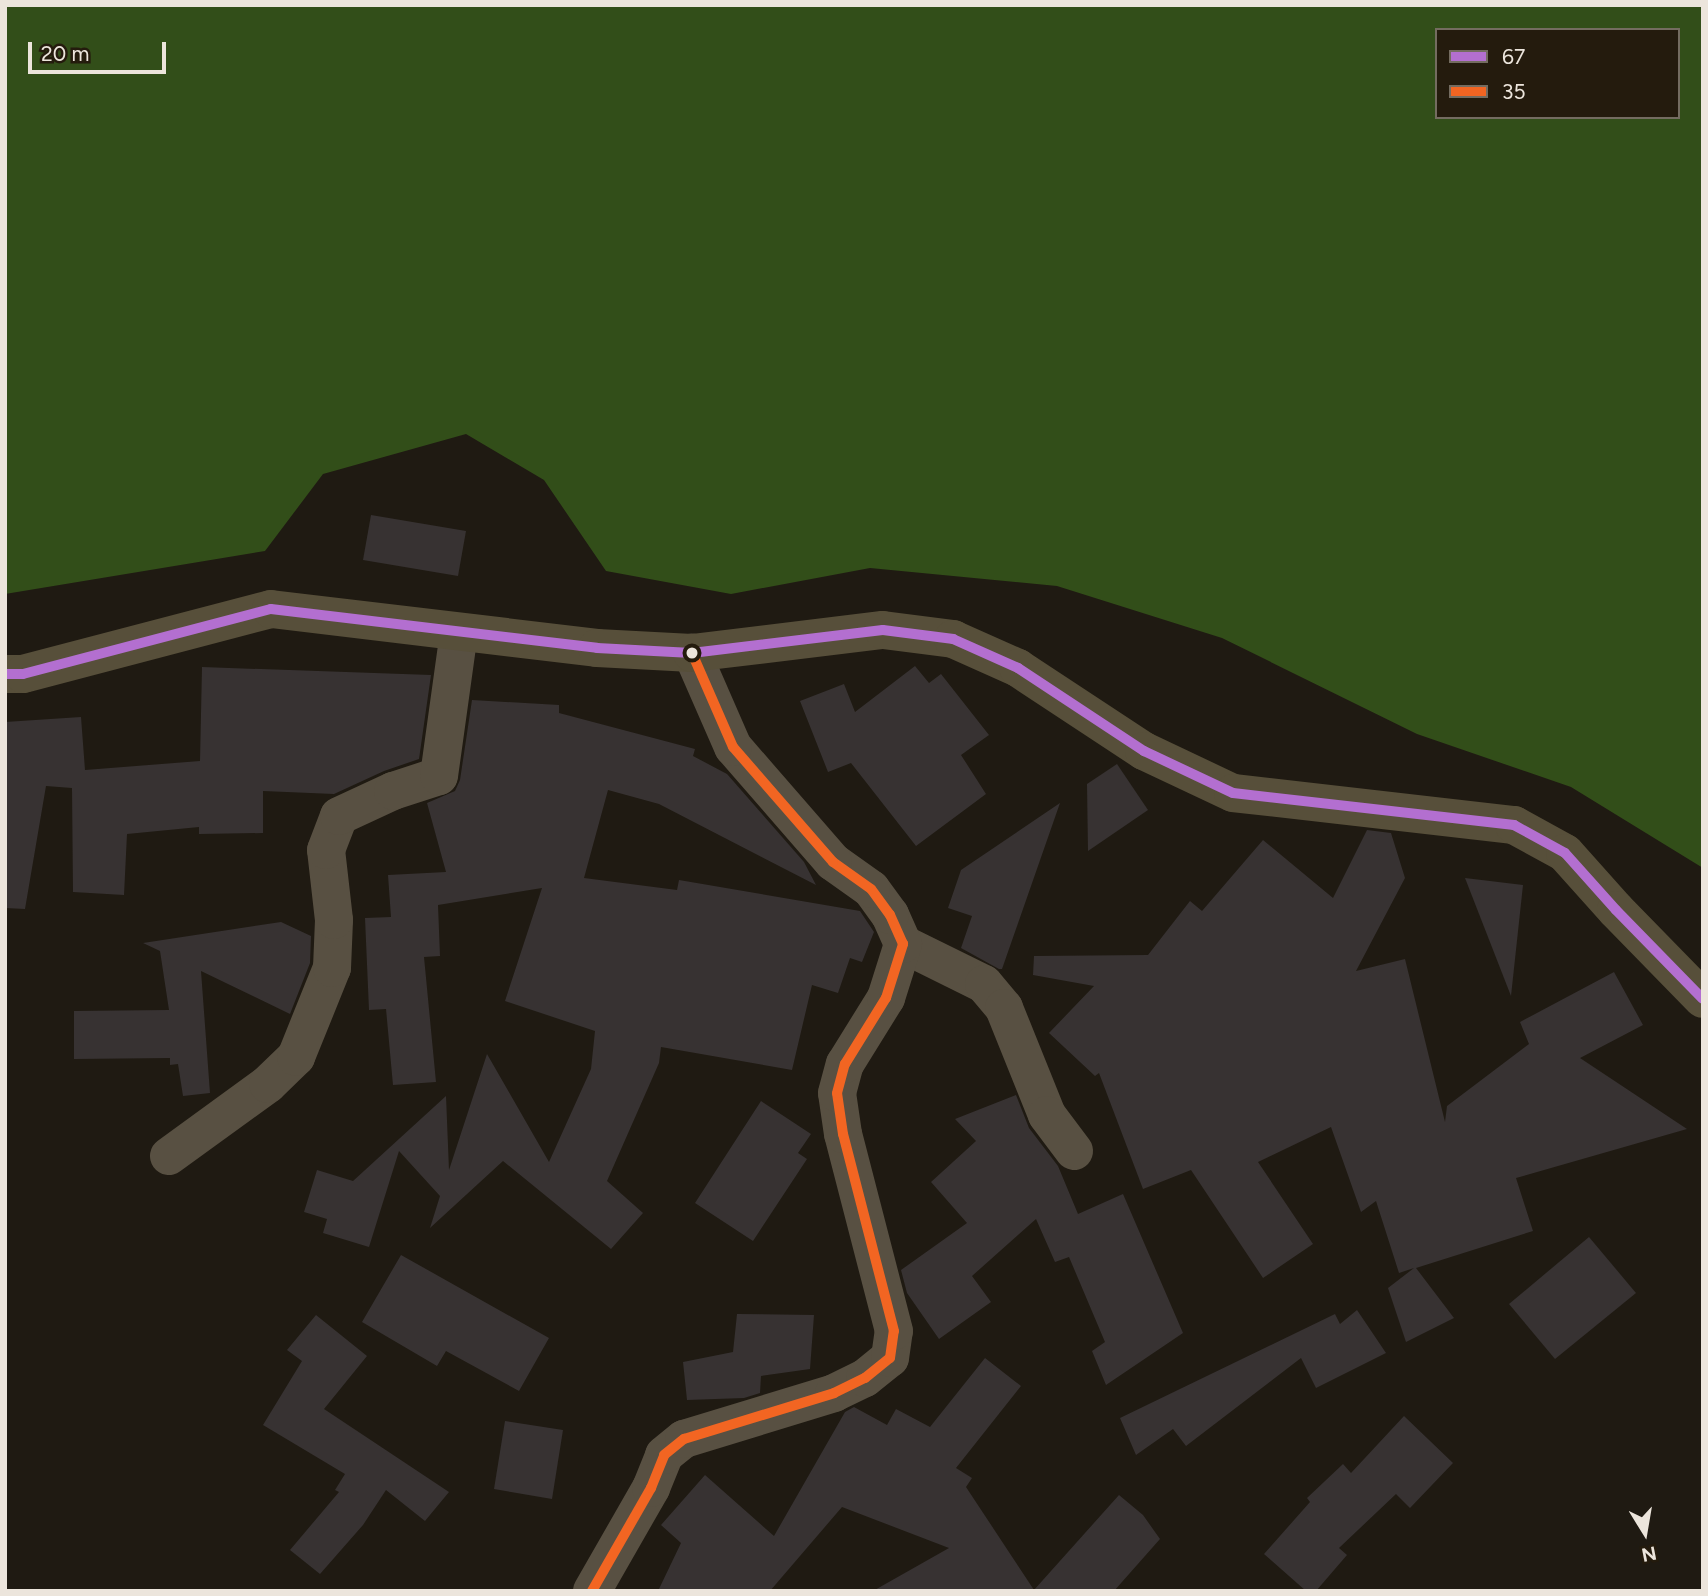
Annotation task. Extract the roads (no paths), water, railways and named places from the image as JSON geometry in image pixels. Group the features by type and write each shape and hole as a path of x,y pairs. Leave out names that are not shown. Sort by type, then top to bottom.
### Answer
{"main road":[{"path":"5,674 23,674 271,609 597,648 692,653 883,630 953,639 1018,668 1144,751 1233,793 1514,825 1565,853 1703,999"}],"street":[{"path":"169,1156 268,1084 296,1057 332,968 334,920 326,850 340,817 393,791 439,776 459,632"},
{"path":"592,1591 652,1488 664,1455 684,1439 834,1393 865,1378 890,1358 894,1331 843,1133 837,1093 845,1064 886,998 902,944 890,915 871,890 833,862 733,747 692,653"},
{"path":"902,944 984,984 1004,1008 1047,1115 1074,1151"}]}
